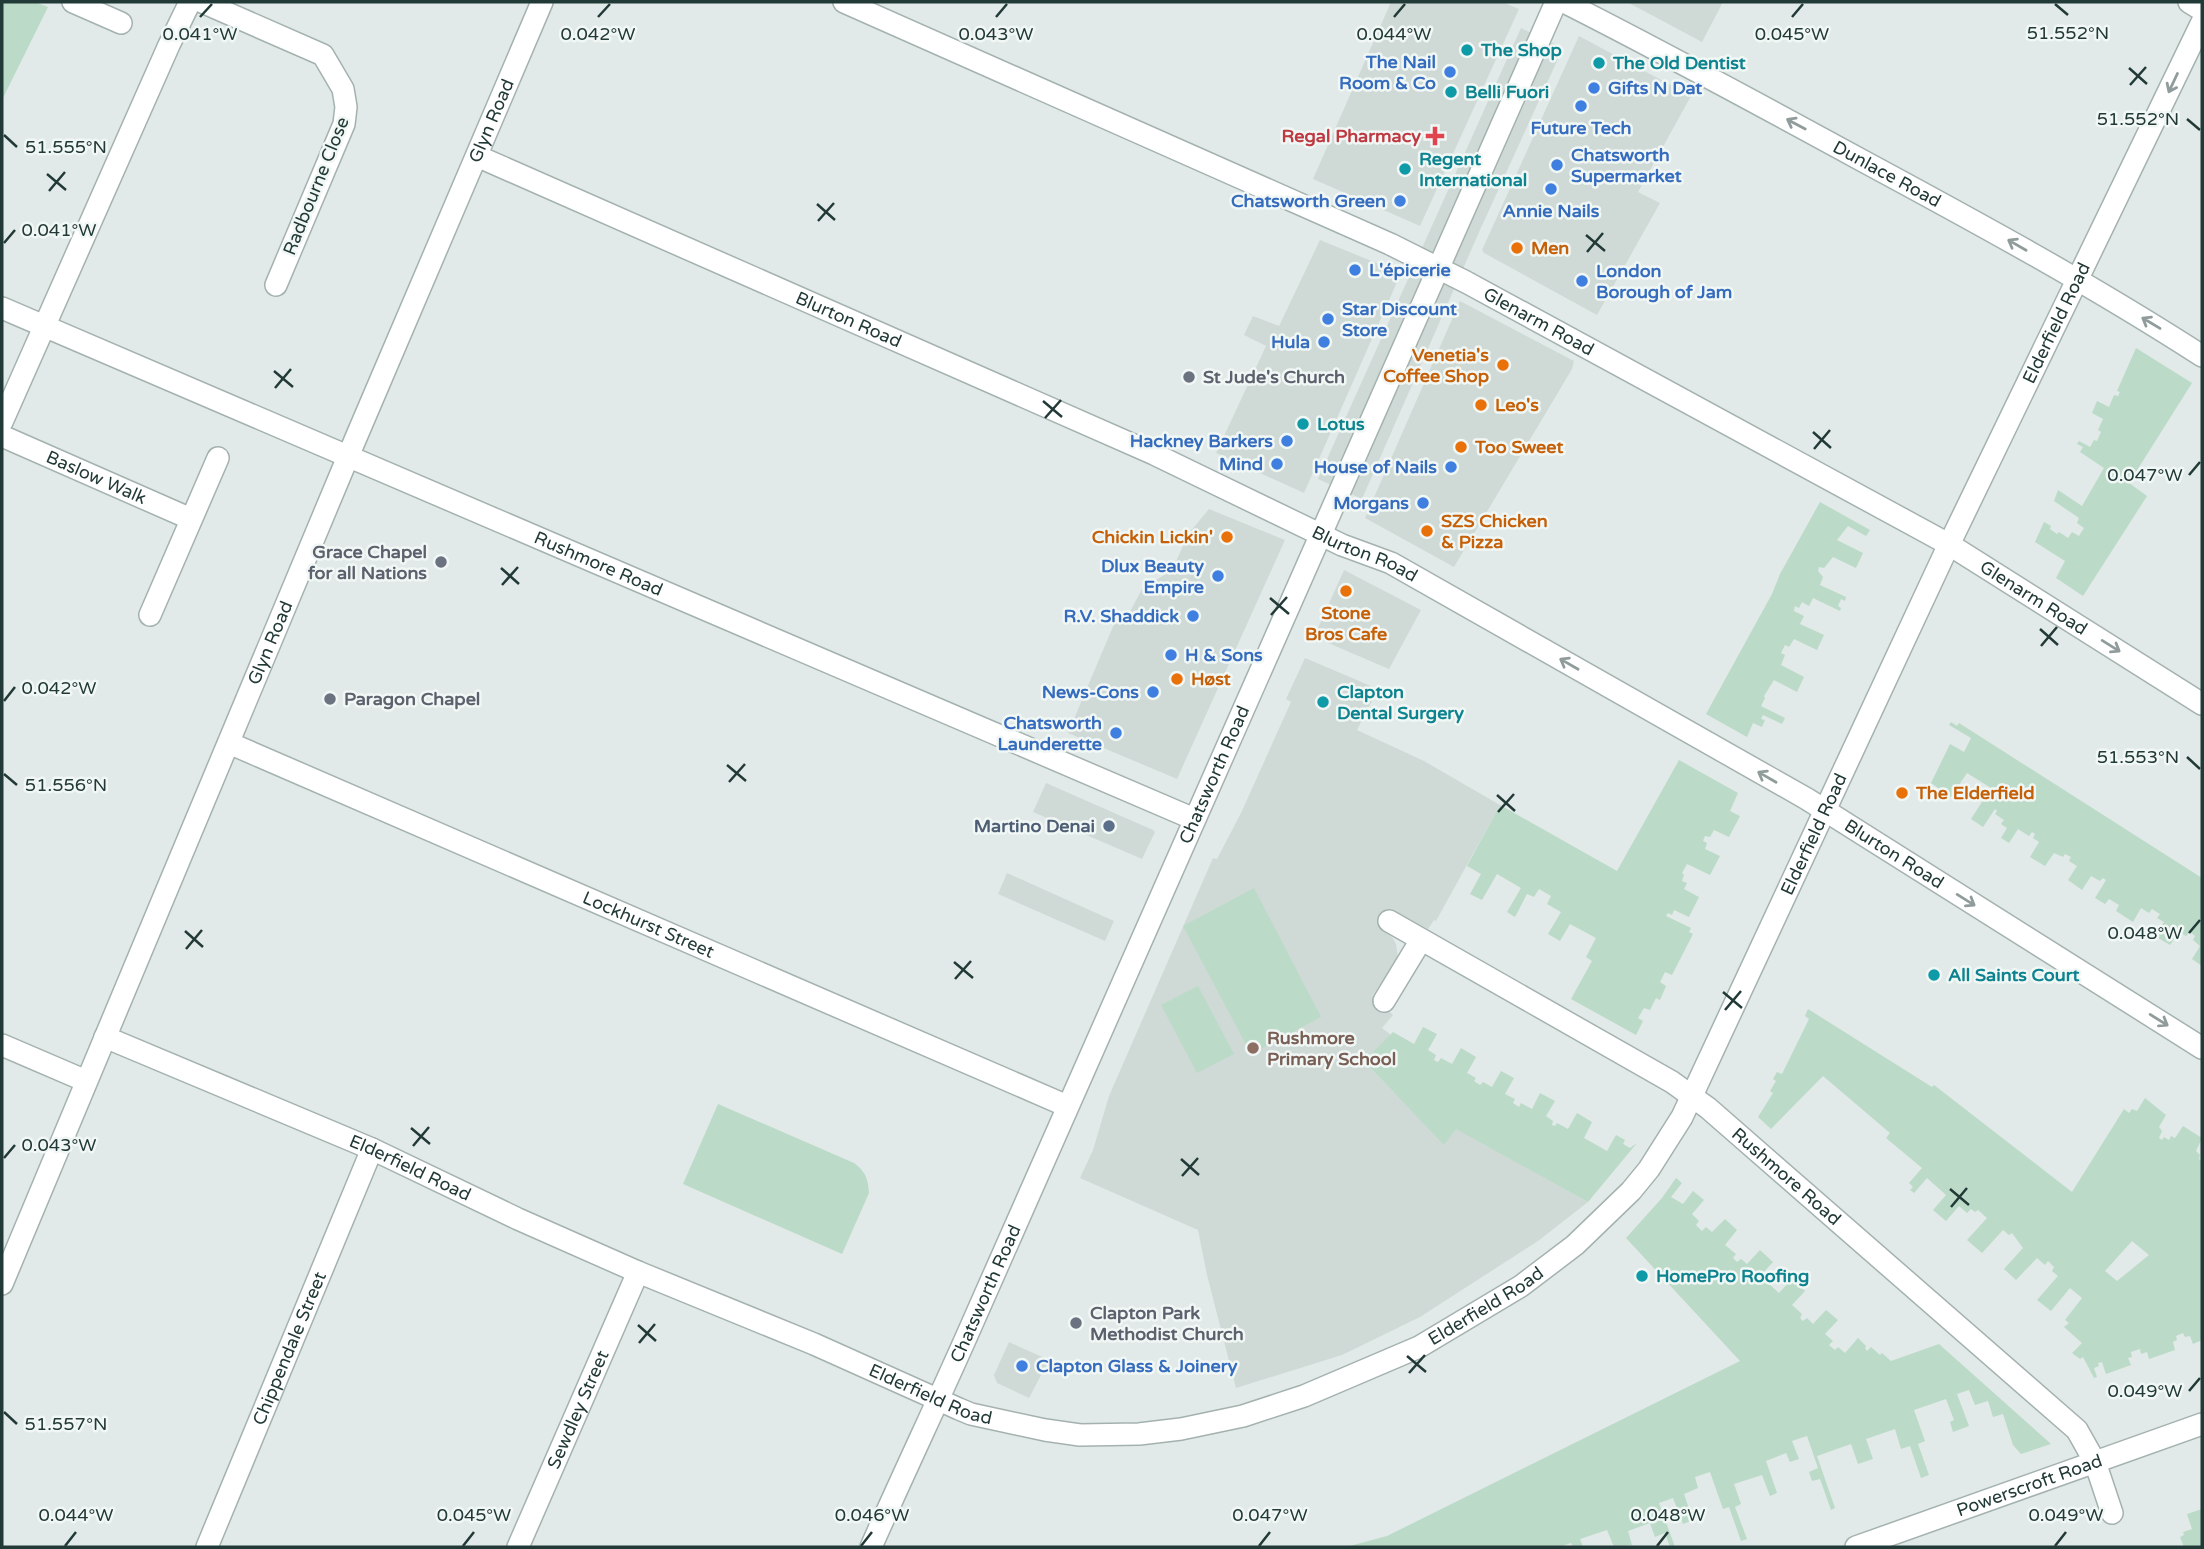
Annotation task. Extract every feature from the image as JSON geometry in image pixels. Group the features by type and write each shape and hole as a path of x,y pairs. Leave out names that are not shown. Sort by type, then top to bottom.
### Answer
{"street":[{"path":"73,2 121,23"},
{"path":"2,422 190,2"},
{"name":"Radbourne Close","path":"202,2 323,55 344,89 344,124 276,285"},
{"name":"Glyn Road","path":"2,1284 348,456 542,2"},
{"name":"Glenarm Road","path":"844,2 1390,244 1546,325 1950,545 2202,704"},
{"name":"Chatsworth Road","path":"871,1547 1556,2"},
{"name":"Dunlace Road","path":"1564,2 1980,224 2202,356"},
{"path":"2189,2 2202,10"},
{"name":"Elderfield Road","path":"105,1037 372,1149 518,1219 638,1272 814,1344 971,1414 1080,1435 1139,1434 1181,1429 1243,1416 1304,1396 1419,1347 1521,1286 1574,1245 1631,1191 1649,1169 1682,1117 2076,279 2202,22"},
{"name":"Blurton Road","path":"477,156 1129,443 1342,545 1391,564 1825,812 2202,1048"},
{"name":"Rushmore Road","path":"2,308 1194,820"},
{"name":"Baslow Walk","path":"2,436 191,519"},
{"path":"150,615 218,458"},
{"name":"Lockhurst Street","path":"229,743 1067,1106"},
{"name":"Rushmore Road","path":"1389,921 1672,1082 1708,1108 2077,1430 2095,1462 2112,1513"},
{"path":"1384,1001 1421,940"},
{"path":"2,1045 86,1081"},
{"name":"Chippendale Street","path":"207,1547 372,1149"},
{"name":"Sewdley Street","path":"518,1547 638,1272"},
{"name":"Powerscroft Road","path":"1856,1547 2202,1424"}],"shaded area":[{"path":"1391,2 1502,2 1519,9 1420,226 1313,179"},
{"path":"1627,2 1723,2 1702,42"},
{"path":"1521,28 1563,48 1362,499 1318,479"},
{"path":"1579,36 1691,96 1638,192 1660,203 1597,315 1482,250"},
{"path":"1320,240 1401,273 1304,493 1216,453 1266,346 1244,335 1253,316 1279,326"},
{"path":"1460,301 1574,361 1572,369 1454,567 1365,518"},
{"path":"1209,509 1285,540 1177,779 1068,733 1117,617 1125,621 1142,589 1172,570 1189,533"},
{"path":"1344,570 1421,610 1389,669 1314,637"},
{"name":"Rushmore Primary School","path":"1305,658 1378,689 1357,730 1424,761 1500,805 1436,921 1434,920 1428,929 1395,911 1383,931 1392,937 1396,944 1398,959 1372,996 1393,1015 1382,1028 1391,1035 1364,1061 1410,1109 1456,1128 1588,1202 1538,1241 1420,1317 1342,1355 1236,1388 1198,1230 1080,1178 1093,1150 1109,1096 1213,858 1217,859 1241,813 1291,702 1286,699"},
{"path":"1046,783 1153,830 1155,832 1142,859 1033,812"},
{"path":"1007,873 1114,921 1105,941 998,894"},
{"name":"Clapton Glass & Joinery","path":"1009,1342 1049,1360 1029,1398 997,1383 994,1375"}],"green space":[{"path":"2,2 35,2 48,7 2,100"},
{"path":"2136,348 2192,383 2129,483 2147,496 2083,596 2056,578 2065,561 2035,542 2044,522 2057,534 2059,532 2068,538 2072,532 2079,536 2084,528 2077,523 2079,518 2054,501 2058,490 2082,506 2104,468 2080,452 2083,447 2077,444 2079,441 2090,447 2094,440 2097,441 2103,419 2092,413 2097,401 2109,407 2114,395 2118,396 2120,392 2117,391"},
{"path":"1820,502 1870,530 1866,536 1848,526 1837,540 1863,553 1856,568 1833,557 1824,568 1819,567 1818,571 1823,577 1820,585 1846,597 1845,601 1841,599 1838,606 1840,611 1813,598 1809,606 1802,602 1799,608 1795,606 1794,611 1804,616 1800,624 1824,635 1817,650 1794,639 1789,647 1785,645 1781,653 1785,655 1781,665 1804,677 1797,692 1774,680 1761,706 1785,718 1782,724 1763,715 1761,719 1765,720 1762,727 1753,723 1747,737 1706,714"},
{"path":"1951,722 1957,726 1959,723 2202,878 2202,966 2192,959 2200,946 2193,940 2195,936 2190,932 2186,936 2179,932 2170,945 2155,936 2164,922 2157,918 2160,914 2152,909 2149,913 2141,908 2133,922 2116,911 2119,905 2109,899 2105,904 2095,898 2106,880 2103,878 2100,881 2091,876 2082,890 2068,880 2077,866 2069,861 2071,857 2054,853 2045,866 2030,857 2039,842 2033,838 2035,834 2032,832 2029,836 2018,829 2009,843 2001,838 2007,828 2001,824 2004,820 1995,814 1995,809 1983,827 1971,819 1991,788 1967,773 1951,797 1931,783 1950,744 1964,752 1971,738 1949,725"},
{"path":"1679,760 1738,793 1730,811 1740,816 1729,837 1714,830 1710,837 1705,836 1705,849 1720,856 1710,875 1687,864 1682,873 1682,881 1687,883 1684,889 1699,897 1689,917 1674,910 1672,915 1668,913 1666,916 1691,928 1689,932 1693,934 1672,975 1665,972 1660,982 1666,986 1660,1000 1656,998 1650,1010 1644,1008 1638,1018 1643,1021 1636,1035 1571,999 1592,961 1586,957 1596,938 1570,924 1560,941 1548,934 1561,912 1547,904 1551,896 1539,889 1534,897 1527,894 1515,917 1507,912 1521,888 1497,874 1482,900 1470,894 1481,874 1467,866 1500,805 1617,871"},
{"path":"1254,888 1321,1017 1251,1054 1183,926"},
{"path":"1198,986 1234,1054 1197,1073 1161,1005"},
{"path":"1808,1009 1932,1087 1934,1085 2072,1192 2124,1109 2129,1113 2132,1109 2137,1111 2145,1098 2166,1115 2159,1127 2162,1131 2159,1138 2175,1138 2183,1126 2202,1138 2196,1151 2202,1161 2202,1340 2193,1344 2190,1336 2185,1337 2183,1333 2176,1336 2177,1340 2173,1342 2175,1350 2149,1359 2147,1352 2141,1354 2140,1349 2131,1352 2132,1357 2128,1358 2131,1365 2106,1374 2102,1362 2098,1363 2099,1366 2094,1368 2097,1377 2094,1378 2083,1357 2080,1359 2072,1353 2082,1343 2064,1327 2069,1323 2065,1320 2082,1298 2070,1288 2051,1311 2037,1300 2058,1276 2052,1271 2054,1267 2048,1261 2045,1265 2037,1258 2016,1280 2004,1269 2023,1248 2012,1233 2009,1235 2003,1230 1982,1253 1967,1240 1987,1218 1978,1210 1975,1212 1971,1209 1967,1213 1959,1206 1946,1221 1933,1210 1946,1195 1927,1178 1914,1193 1910,1190 1913,1187 1909,1183 1922,1168 1886,1138 1890,1133 1823,1076 1771,1129 1758,1117 1773,1093 1770,1091 1776,1081 1773,1079 1777,1072 1782,1074 1809,1019 1805,1016","holes":["2132,1241 2149,1255 2117,1281 2105,1271"]},
{"path":"1423,1027 1437,1034 1428,1050 1436,1055 1434,1060 1438,1062 1441,1058 1452,1064 1461,1048 1476,1057 1467,1073 1476,1078 1474,1081 1480,1085 1483,1082 1492,1087 1501,1071 1514,1078 1505,1094 1515,1099 1513,1103 1519,1107 1521,1103 1532,1109 1540,1093 1555,1101 1546,1116 1553,1121 1552,1125 1557,1123 1568,1129 1577,1113 1592,1122 1584,1138 1607,1151 1616,1135 1625,1140 1623,1144 1630,1148 1637,1143 1588,1202 1456,1129 1444,1145 1364,1061 1393,1032 1414,1044"},
{"path":"718,1104 854,1163 864,1173 869,1193 842,1254 683,1184"},
{"path":"1676,1178 1682,1183 1671,1197 1683,1204 1693,1191 1704,1200 1692,1214 1699,1221 1696,1225 1702,1231 1706,1227 1712,1232 1725,1219 1737,1230 1725,1245 1736,1254 1733,1258 1737,1262 1741,1259 1747,1264 1760,1250 1773,1262 1760,1276 1779,1293 1792,1279 1805,1291 1792,1305 1802,1314 1800,1318 1803,1321 1807,1318 1813,1324 1826,1310 1838,1320 1825,1334 1833,1341 1829,1345 1835,1350 1838,1347 1845,1353 1858,1338 1867,1351 1871,1347 1891,1361 1939,1344 2051,1444 2021,1454 2013,1445 2003,1414 1993,1417 1988,1401 1975,1405 1969,1390 1957,1394 1969,1426 1953,1432 1950,1422 1954,1420 1946,1399 1914,1410 1925,1441 1918,1444 1929,1475 1921,1478 1910,1446 1901,1449 1895,1429 1866,1439 1873,1459 1858,1464 1851,1444 1817,1456 1835,1508 1831,1510 1820,1479 1812,1481 1809,1472 1818,1468 1807,1436 1792,1441 1799,1459 1790,1462 1786,1453 1766,1461 1777,1493 1770,1496 1762,1475 1734,1484 1741,1504 1735,1507 1747,1539 1741,1541 1729,1507 1723,1509 1710,1472 1695,1477 1698,1488 1684,1494 1693,1520 1683,1524 1673,1498 1659,1503 1675,1547 1670,1547 1665,1533 1655,1537 1650,1523 1628,1531 1632,1545 1614,1547 1607,1530 1580,1539 1583,1547 1573,1547 1571,1543 1559,1547 1346,1547 1387,1536 1740,1361 1626,1238"},
{"path":"2202,1509 2202,1547 2184,1547 2180,1537 2184,1535 2183,1532 2192,1529 2187,1514"}],"place":[{"name":"The Shop","path":"1467,50"},
{"name":"The Old Dentist","path":"1599,63"},
{"name":"The Nail Room & Co","path":"1450,72"},
{"name":"Gifts N Dat","path":"1594,88"},
{"name":"Belli Fuori","path":"1451,92"},
{"name":"Future Tech","path":"1581,106"},
{"name":"Regal Pharmacy","path":"1435,136"},
{"name":"Chatsworth Supermarket","path":"1557,165"},
{"name":"Regent International","path":"1405,169"},
{"name":"Annie Nails","path":"1551,189"},
{"name":"Chatsworth Green","path":"1400,201"},
{"name":"Men","path":"1517,248"},
{"name":"L'épicerie","path":"1355,270"},
{"name":"London Borough of Jam","path":"1582,281"},
{"name":"Star Discount Store","path":"1328,319"},
{"name":"Hula","path":"1324,342"},
{"name":"Venetia's Coffee Shop","path":"1503,365"},
{"name":"St Jude's Church","path":"1189,377"},
{"name":"Leo's","path":"1481,405"},
{"name":"Lotus","path":"1303,424"},
{"name":"Hackney Barkers","path":"1287,441"},
{"name":"Too Sweet","path":"1461,447"},
{"name":"Mind","path":"1277,464"},
{"name":"House of Nails","path":"1451,467"},
{"name":"Morgans","path":"1423,503"},
{"name":"SZS Chicken & Pizza","path":"1427,531"},
{"name":"Chickin Lickin'","path":"1227,537"},
{"name":"Grace Chapel for all Nations","path":"441,562"},
{"name":"Dlux Beauty Empire","path":"1218,576"},
{"name":"Stone Bros Cafe","path":"1346,591"},
{"name":"R.V. Shaddick","path":"1193,616"},
{"name":"H & Sons","path":"1171,655"},
{"name":"Høst","path":"1177,679"},
{"name":"News-Cons","path":"1153,692"},
{"name":"Paragon Chapel","path":"330,699"},
{"name":"Clapton Dental Surgery","path":"1323,702"},
{"name":"Chatsworth Launderette","path":"1116,733"},
{"name":"The Elderfield","path":"1902,793"},
{"name":"Martino Denai","path":"1109,826"},
{"name":"All Saints Court","path":"1934,975"},
{"name":"Rushmore Primary School","path":"1253,1048"},
{"name":"HomePro Roofing","path":"1642,1276"},
{"name":"Clapton Park Methodist Church","path":"1076,1323"},
{"name":"Clapton Glass & Joinery","path":"1022,1366"}]}
